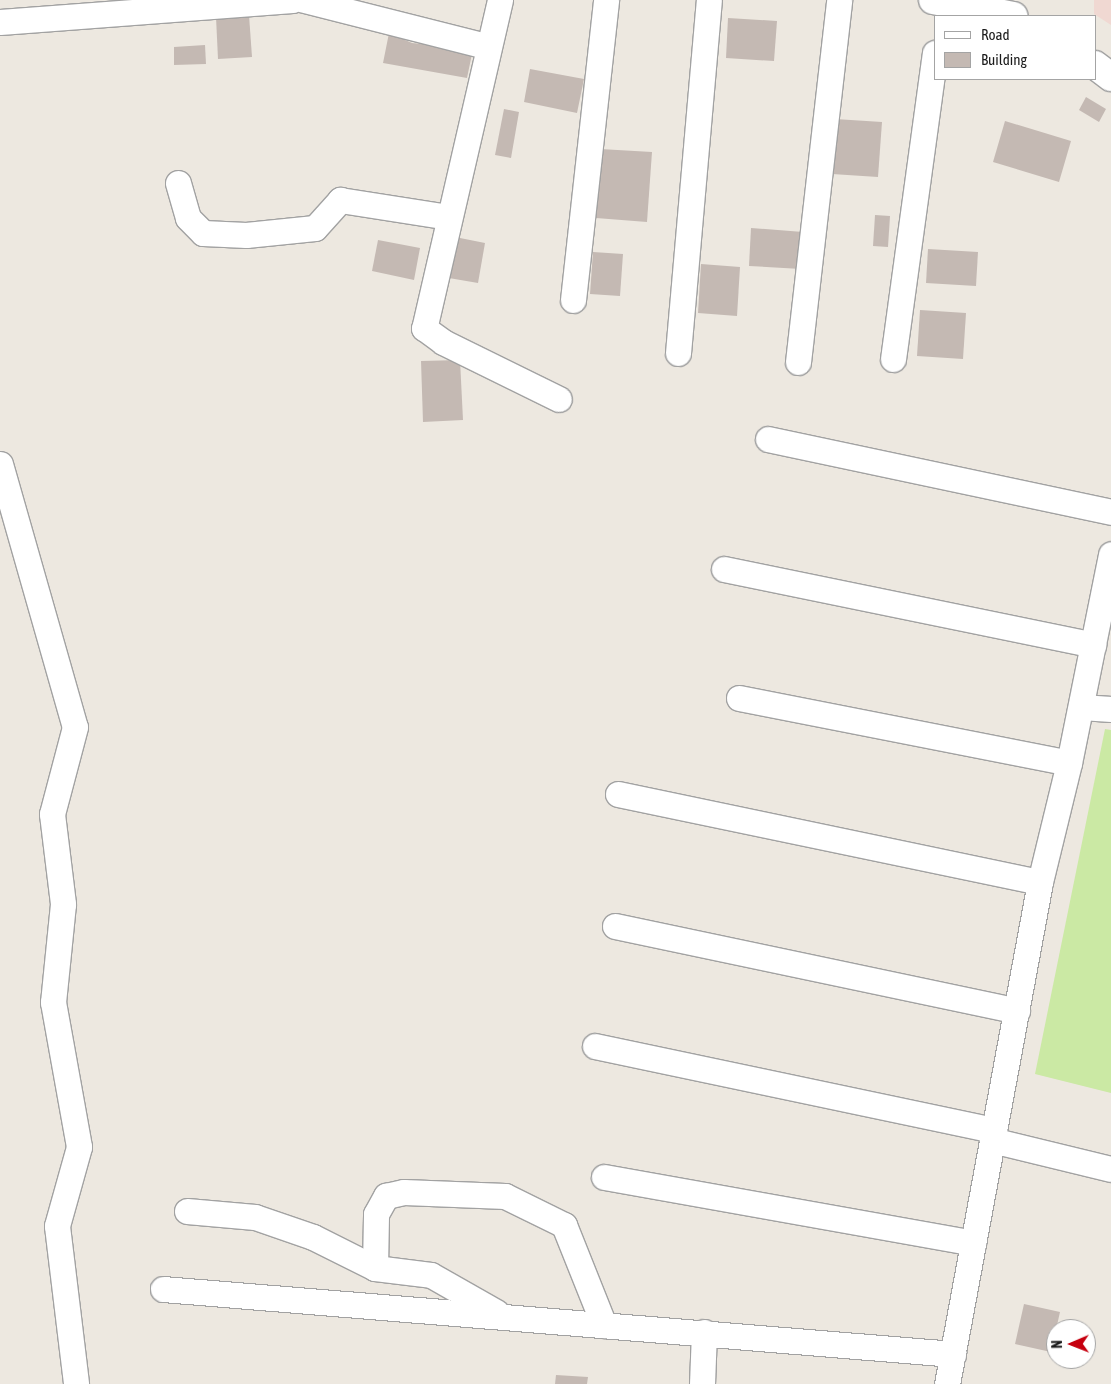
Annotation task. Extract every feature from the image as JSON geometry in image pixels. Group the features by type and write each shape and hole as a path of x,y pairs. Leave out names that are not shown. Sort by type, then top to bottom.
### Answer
{"street":[{"path":"0,22 292,0"},
{"path":"304,0 486,46"},
{"path":"500,0 486,46 424,328 443,342 559,399"},
{"path":"572,300 606,0"},
{"path":"678,353 709,0"},
{"path":"798,362 839,0"},
{"path":"938,6 1006,15"},
{"path":"893,359 934,60"},
{"path":"1096,66 1111,77"},
{"path":"178,183 188,218 204,233 246,235 315,228 340,200 449,217"},
{"path":"768,439 1111,512"},
{"path":"0,464 75,727 52,814 64,904 53,1002 79,1146 57,1226 76,1384"},
{"path":"948,1384 1040,882 1070,763 1111,554"},
{"path":"724,569 1093,645"},
{"path":"739,698 1070,763"},
{"path":"1081,706 1111,709"},
{"path":"618,794 1040,882"},
{"path":"615,926 1017,1011"},
{"path":"595,1046 993,1135 1111,1169"},
{"path":"604,1177 973,1244"},
{"path":"375,1268 376,1214 386,1196 404,1192 505,1196 564,1225 604,1325"},
{"path":"186,1211 255,1217 313,1237 375,1268 431,1275 502,1316"},
{"path":"163,1289 704,1332 953,1354"},
{"path":"702,1384 704,1332"}],"shaded area":[{"path":"1094,0 1111,0 1111,25 1094,14"}],"green space":[{"path":"1105,729 1111,730 1111,1093 1035,1074"}],"building":[{"path":"249,15 252,57 218,59 216,17"},
{"path":"728,18 777,21 774,61 726,58"},
{"path":"389,33 412,43 473,49 467,78 383,63"},
{"path":"205,45 206,64 174,65 174,47"},
{"path":"530,69 584,79 577,113 524,102"},
{"path":"1086,97 1106,109 1099,122 1079,110"},
{"path":"504,109 519,112 511,158 495,155"},
{"path":"835,119 882,122 878,177 832,174"},
{"path":"1005,121 1071,141 1059,182 993,162"},
{"path":"600,149 652,152 647,222 596,218"},
{"path":"875,215 890,216 888,247 873,246"},
{"path":"751,228 803,232 801,269 749,266"},
{"path":"450,236 485,243 478,283 443,277"},
{"path":"378,240 420,248 414,280 372,271"},
{"path":"928,249 978,252 976,286 926,283"},
{"path":"593,252 623,254 620,296 590,294"},
{"path":"701,264 740,267 737,316 698,313"},
{"path":"920,310 966,313 963,359 917,356"},
{"path":"460,360 463,420 423,422 421,361"},
{"path":"1024,1304 1060,1312 1058,1319 1046,1319 1046,1351 1015,1344"},
{"path":"556,1375 588,1377 587,1384 555,1384"}]}
